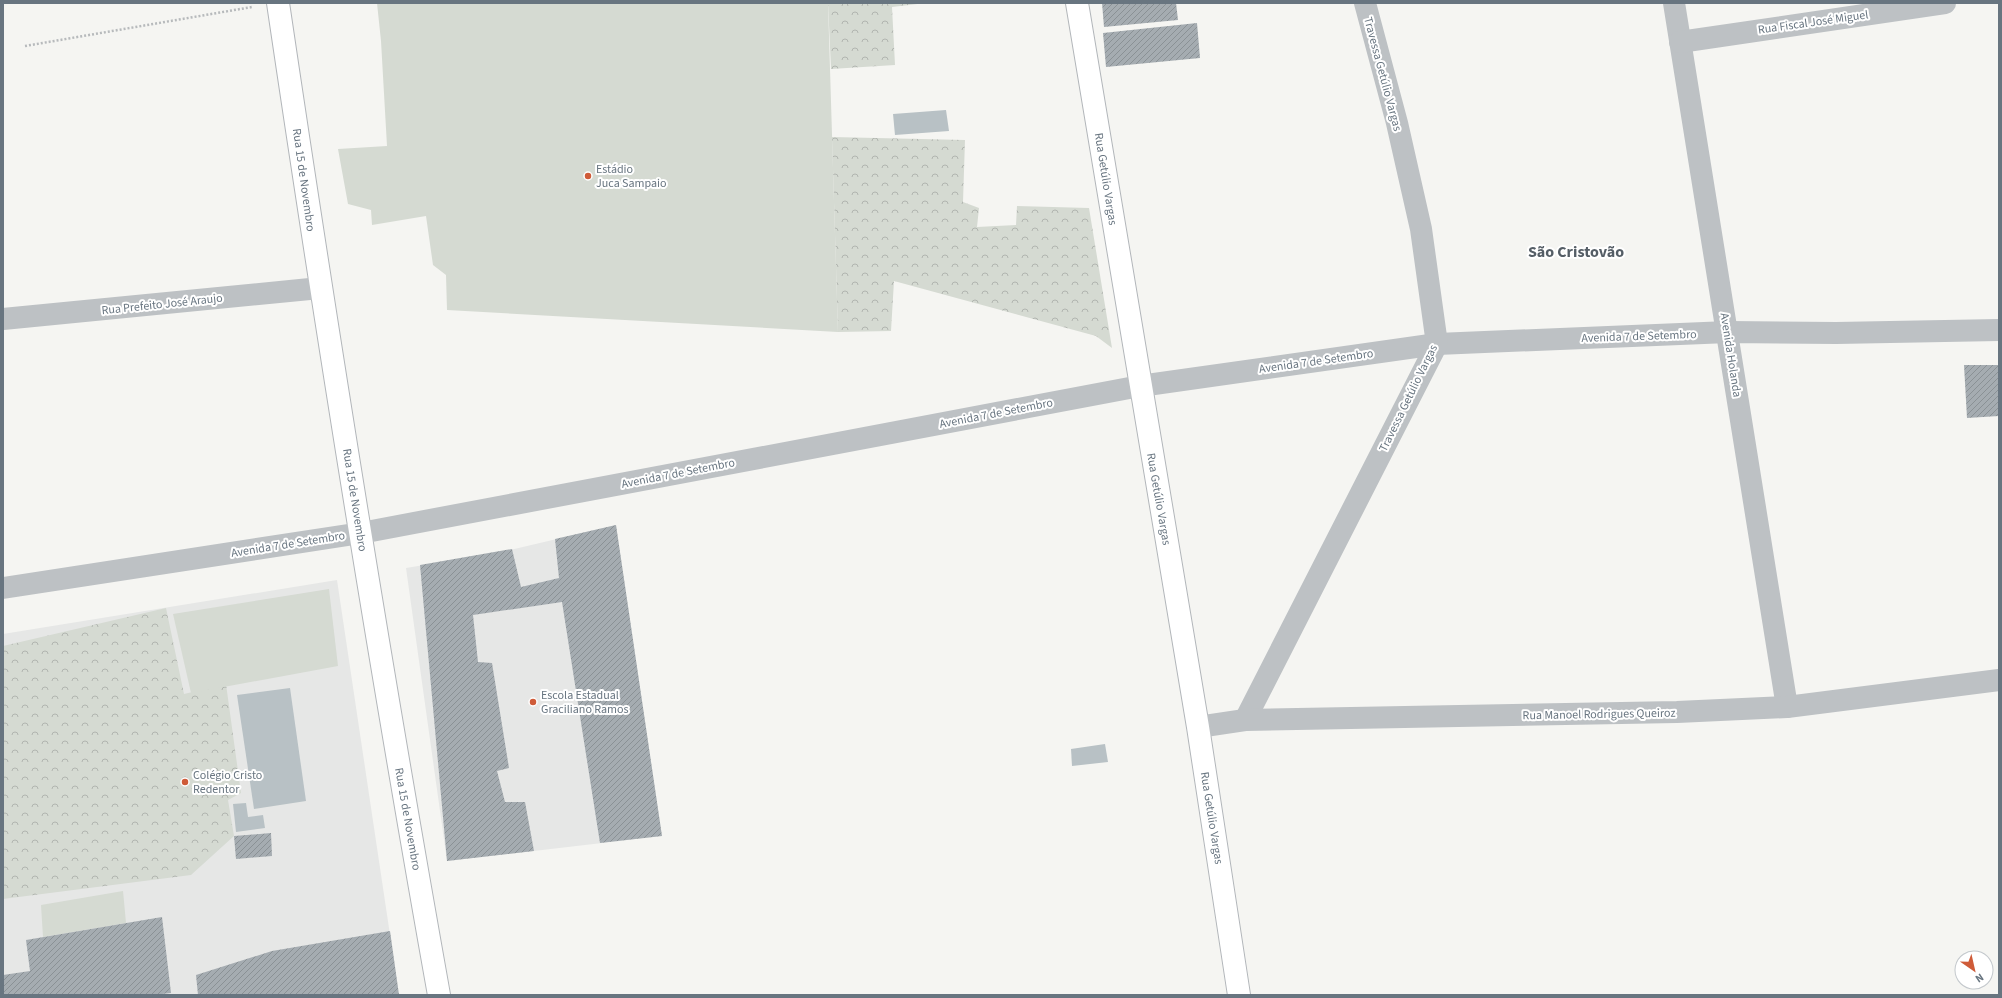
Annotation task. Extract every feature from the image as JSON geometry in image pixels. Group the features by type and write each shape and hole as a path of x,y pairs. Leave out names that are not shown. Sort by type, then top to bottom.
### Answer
{"street":[{"name":"Rua 15 de Novembro","path":"278,3 320,288 439,995"},
{"name":"Rua Getúlio Vargas","path":"1077,3 1198,727 1239,995"},
{"name":"Travessa Getúlio Vargas","path":"1245,720 1437,344 1421,229 1397,123 1365,3"},
{"name":"Avenida Holanda","path":"1674,3 1787,707"},
{"name":"Rua Fiscal José Miguel","path":"1680,42 1945,3"},
{"name":"Rua Prefeito José Araujo","path":"3,319 320,288"},
{"name":"Avenida 7 de Setembro","path":"3,588 361,533 1140,386 1437,344 1728,332 1836,333 1999,330"},
{"name":"Rua Manoel Rodrigues Queiroz","path":"1198,727 1245,720 1677,712 1787,707 1999,680"}],"path":[{"path":"24,46 256,6"}],"shaded area":[{"path":"946,110 949,131 895,135 893,114"},
{"name":"Escola Estadual Graciliano Ramos","path":"616,525 662,836 447,861 406,568 497,553"},
{"name":"Colégio Cristo Redentor","path":"337,580 399,995 3,995 3,634"},
{"path":"290,688 306,801 254,809 237,695"},
{"path":"1105,744 1108,762 1072,766 1071,749"},
{"path":"246,803 248,817 263,815 265,828 236,832 233,804"}],"green space":[{"name":"Estádio Juca Sampaio","path":"377,3 828,3 838,332 447,310 446,275 433,265 426,216 372,225 371,210 348,204 338,149 387,146 381,41"},
{"path":"828,3 926,3 892,7 895,65 831,69"},
{"path":"832,137 965,140 963,202 979,208 977,227 1016,225 1017,206 1089,208 1112,348 1096,336 894,281 891,331 838,332"},
{"path":"329,589 338,666 191,693 173,614"},
{"path":"166,608 184,694 226,684 241,793 228,800 234,836 191,875 3,899 3,646"},
{"path":"123,891 126,923 43,937 41,905"}],"building":[{"path":"1102,3 1176,3 1178,20 1104,27"},
{"path":"1197,23 1200,58 1106,67 1103,33"},
{"path":"1964,365 1999,365 1999,416 1967,418"},
{"name":"Escola Estadual Graciliano Ramos","path":"616,525 662,836 600,843 562,602 473,615 478,662 492,663 509,768 497,771 505,802 525,802 534,851 447,861 420,565 512,549 521,587 559,578 555,539"},
{"path":"271,833 272,856 236,859 234,836"},
{"path":"162,917 171,993 154,995 3,995 3,975 30,971 26,940"},
{"path":"390,931 399,995 198,995 196,975 272,951"}],"place":[{"name":"Estádio Juca Sampaio","path":"588,176"},
{"name":"Escola Estadual Graciliano Ramos","path":"533,702"},
{"name":"Colégio Cristo Redentor","path":"185,782"}],"district":[{"name":"São Cristovão","path":"1576,251"}]}
